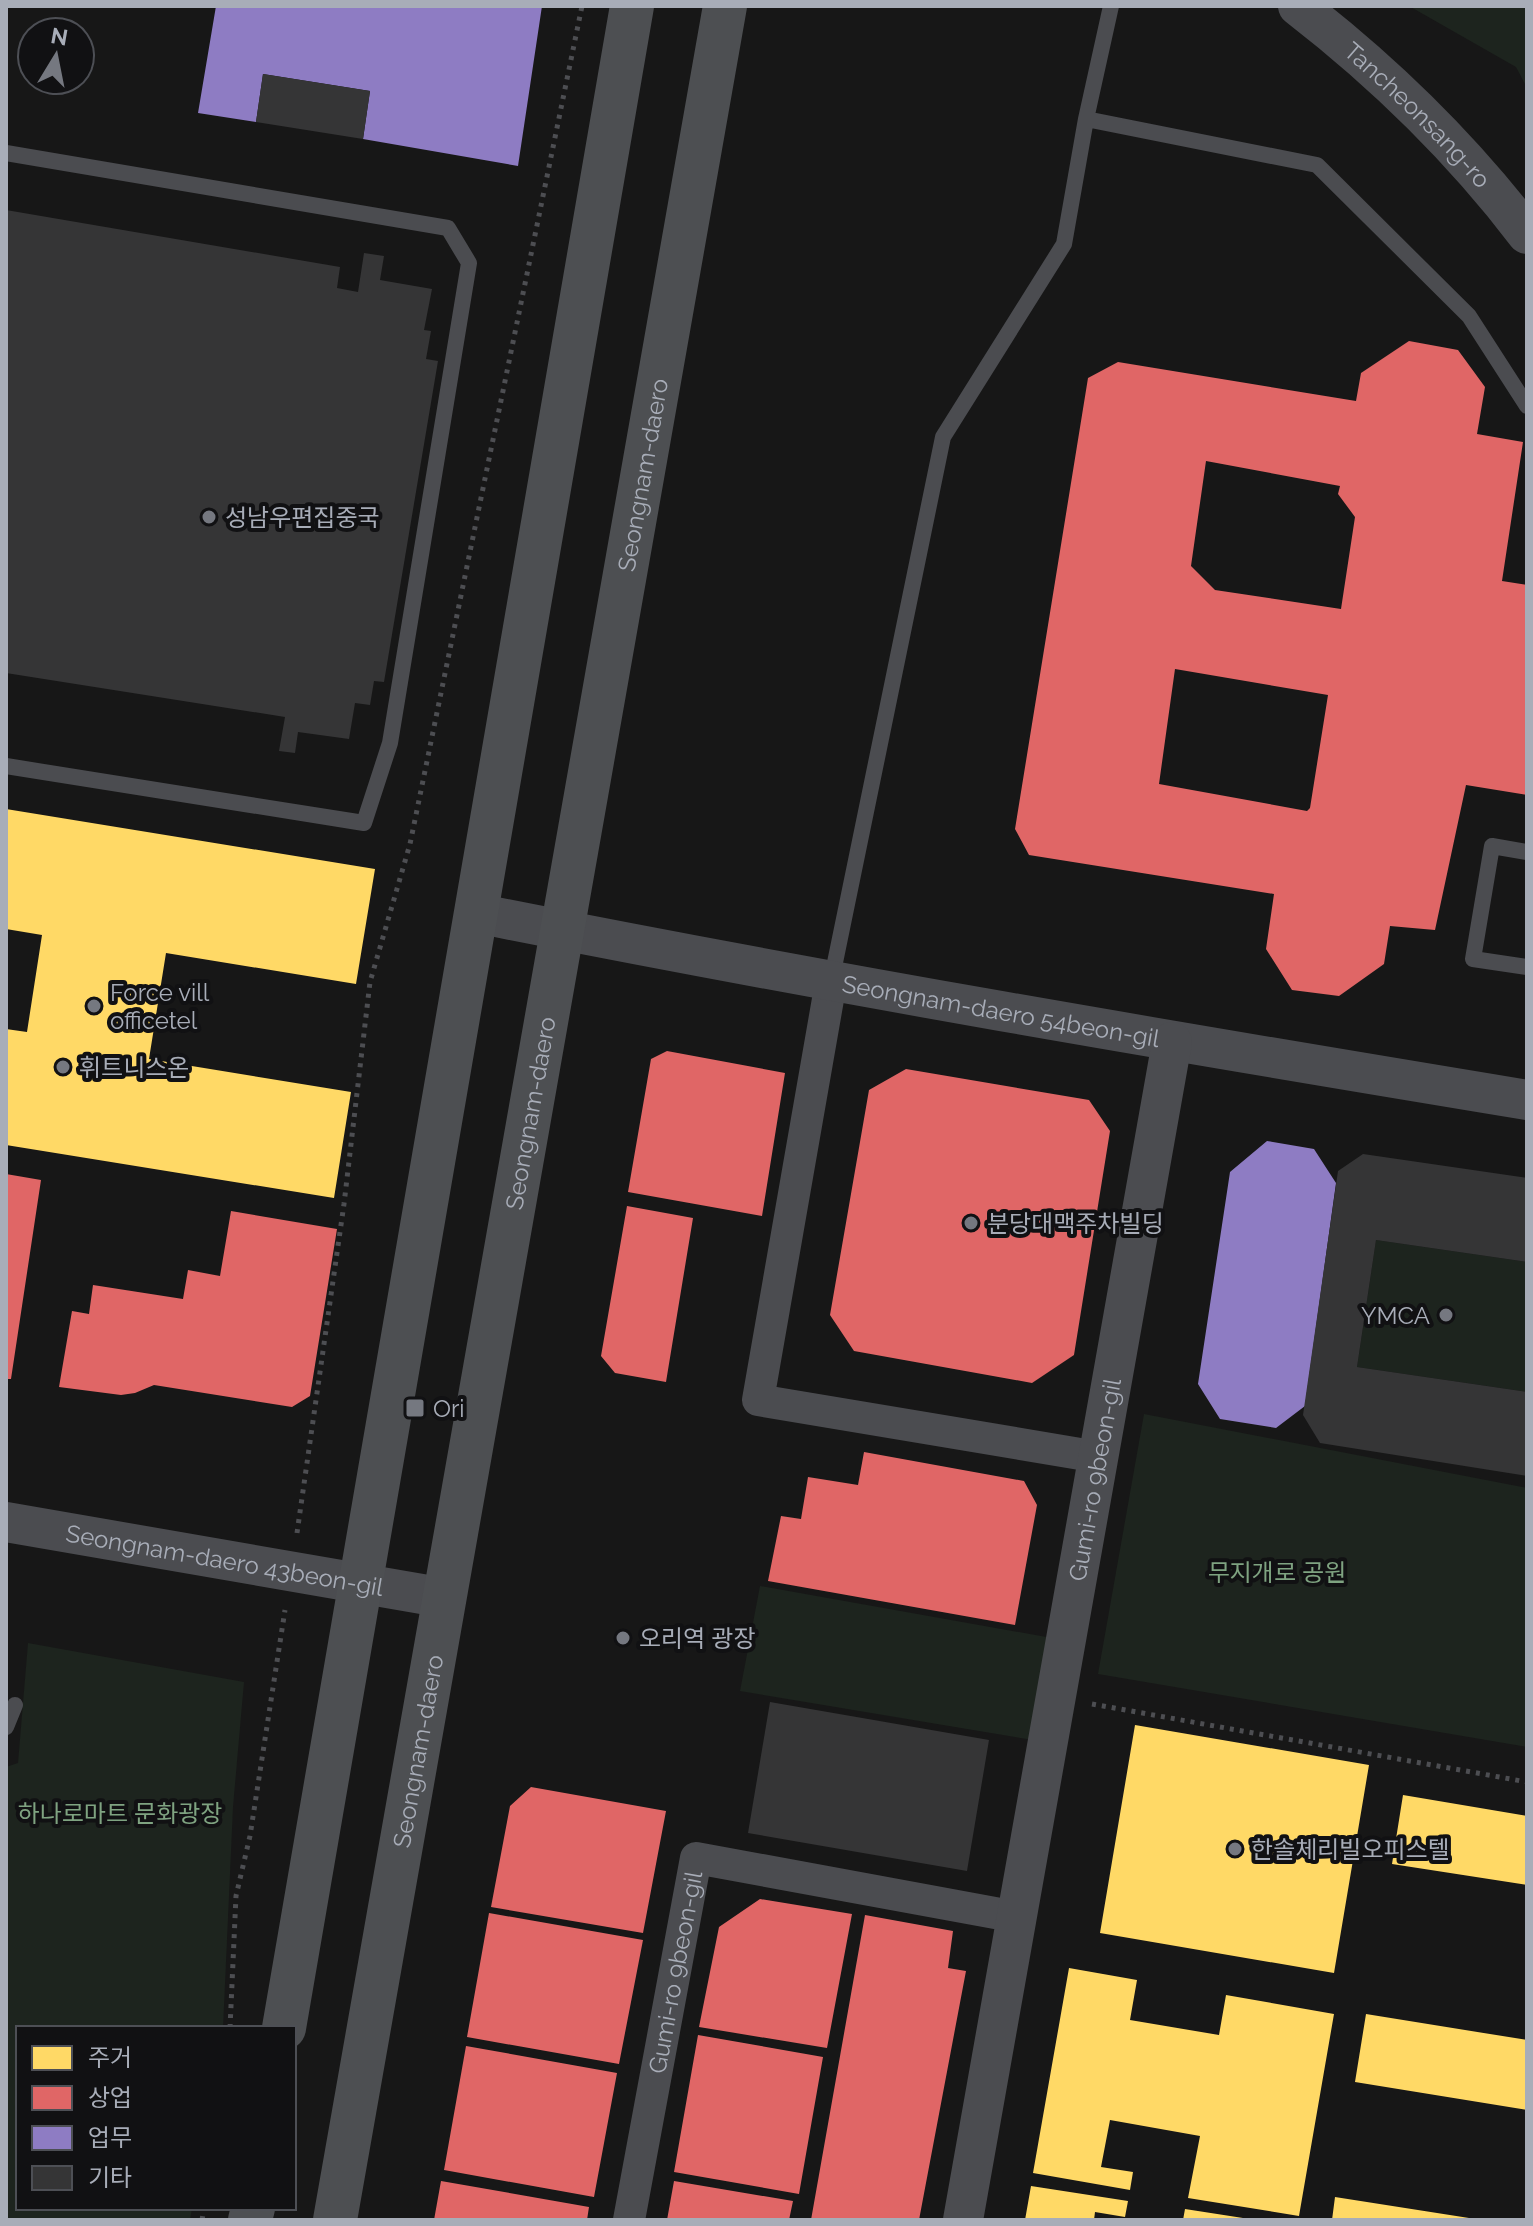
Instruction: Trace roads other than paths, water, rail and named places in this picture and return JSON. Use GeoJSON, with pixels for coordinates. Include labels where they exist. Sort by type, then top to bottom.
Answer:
{"type":"FeatureCollection","features":[{"type":"Feature","properties":{"kind":"main road"},"geometry":{"type":"LineString","coordinates":[[284,2026],[632,6]]}},
{"type":"Feature","properties":{"kind":"main road","name":"Seongnam-daero"},"geometry":{"type":"LineString","coordinates":[[335,2220],[725,6]]}},
{"type":"Feature","properties":{"kind":"street","name":"Tancheonsang-ro"},"geometry":{"type":"LineString","coordinates":[[1298,6],[1396,90],[1477,174],[1527,234]]}},
{"type":"Feature","properties":{"kind":"street","name":"Seongnam-daero 54beon-gil"},"geometry":{"type":"LineString","coordinates":[[476,913],[831,982],[1527,1100]]}},
{"type":"Feature","properties":{"kind":"street"},"geometry":{"type":"LineString","coordinates":[[831,982],[758,1400],[1098,1457]]}},
{"type":"Feature","properties":{"kind":"street","name":"Gumi-ro 9beon-gil"},"geometry":{"type":"LineString","coordinates":[[963,2220],[1172,1042]]}},
{"type":"Feature","properties":{"kind":"street","name":"Seongnam-daero 43beon-gil"},"geometry":{"type":"LineString","coordinates":[[6,1522],[445,1598]]}},
{"type":"Feature","properties":{"kind":"street","name":"Gumi-ro 9beon-gil"},"geometry":{"type":"LineString","coordinates":[[629,2220],[696,1858],[1017,1917]]}},
{"type":"Feature","properties":{"kind":"lane"},"geometry":{"type":"LineString","coordinates":[[831,982],[943,437],[1064,244],[1086,119],[1111,6]]}},
{"type":"Feature","properties":{"kind":"lane"},"geometry":{"type":"LineString","coordinates":[[1086,119],[1317,165],[1469,316],[1527,406]]}},
{"type":"Feature","properties":{"kind":"lane"},"geometry":{"type":"LineString","coordinates":[[6,153],[448,228],[469,263],[390,743],[364,823],[6,766]]}},
{"type":"Feature","properties":{"kind":"lane"},"geometry":{"type":"LineString","coordinates":[[1527,852],[1492,846],[1473,959],[1527,967]]}},
{"type":"Feature","properties":{"kind":"lane"},"geometry":{"type":"LineString","coordinates":[[6,1727],[15,1705]]}},
{"type":"Feature","properties":{"kind":"place","name":"성남우편집중국"},"geometry":{"type":"Point","coordinates":[209,517]}},
{"type":"Feature","properties":{"kind":"place","name":"Force vill officetel"},"geometry":{"type":"Point","coordinates":[94,1006]}},
{"type":"Feature","properties":{"kind":"place","name":"휘트니스온"},"geometry":{"type":"Point","coordinates":[63,1067]}},
{"type":"Feature","properties":{"kind":"place","name":"분당대맥주차빌딩"},"geometry":{"type":"Point","coordinates":[971,1223]}},
{"type":"Feature","properties":{"kind":"place","name":"YMCA"},"geometry":{"type":"Point","coordinates":[1446,1315]}},
{"type":"Feature","properties":{"kind":"place","name":"Ori"},"geometry":{"type":"Point","coordinates":[415,1408]}},
{"type":"Feature","properties":{"kind":"place","name":"오리역 광장"},"geometry":{"type":"Point","coordinates":[623,1638]}},
{"type":"Feature","properties":{"kind":"place","name":"한솔체리빌오피스텔"},"geometry":{"type":"Point","coordinates":[1235,1849]}},
{"type":"Feature","properties":{"kind":"park label","name":"무지개로 공원"},"geometry":{"type":"Point","coordinates":[1277,1572]}},
{"type":"Feature","properties":{"kind":"park label","name":"하나로마트 문화광장"},"geometry":{"type":"Point","coordinates":[120,1813]}}]}
